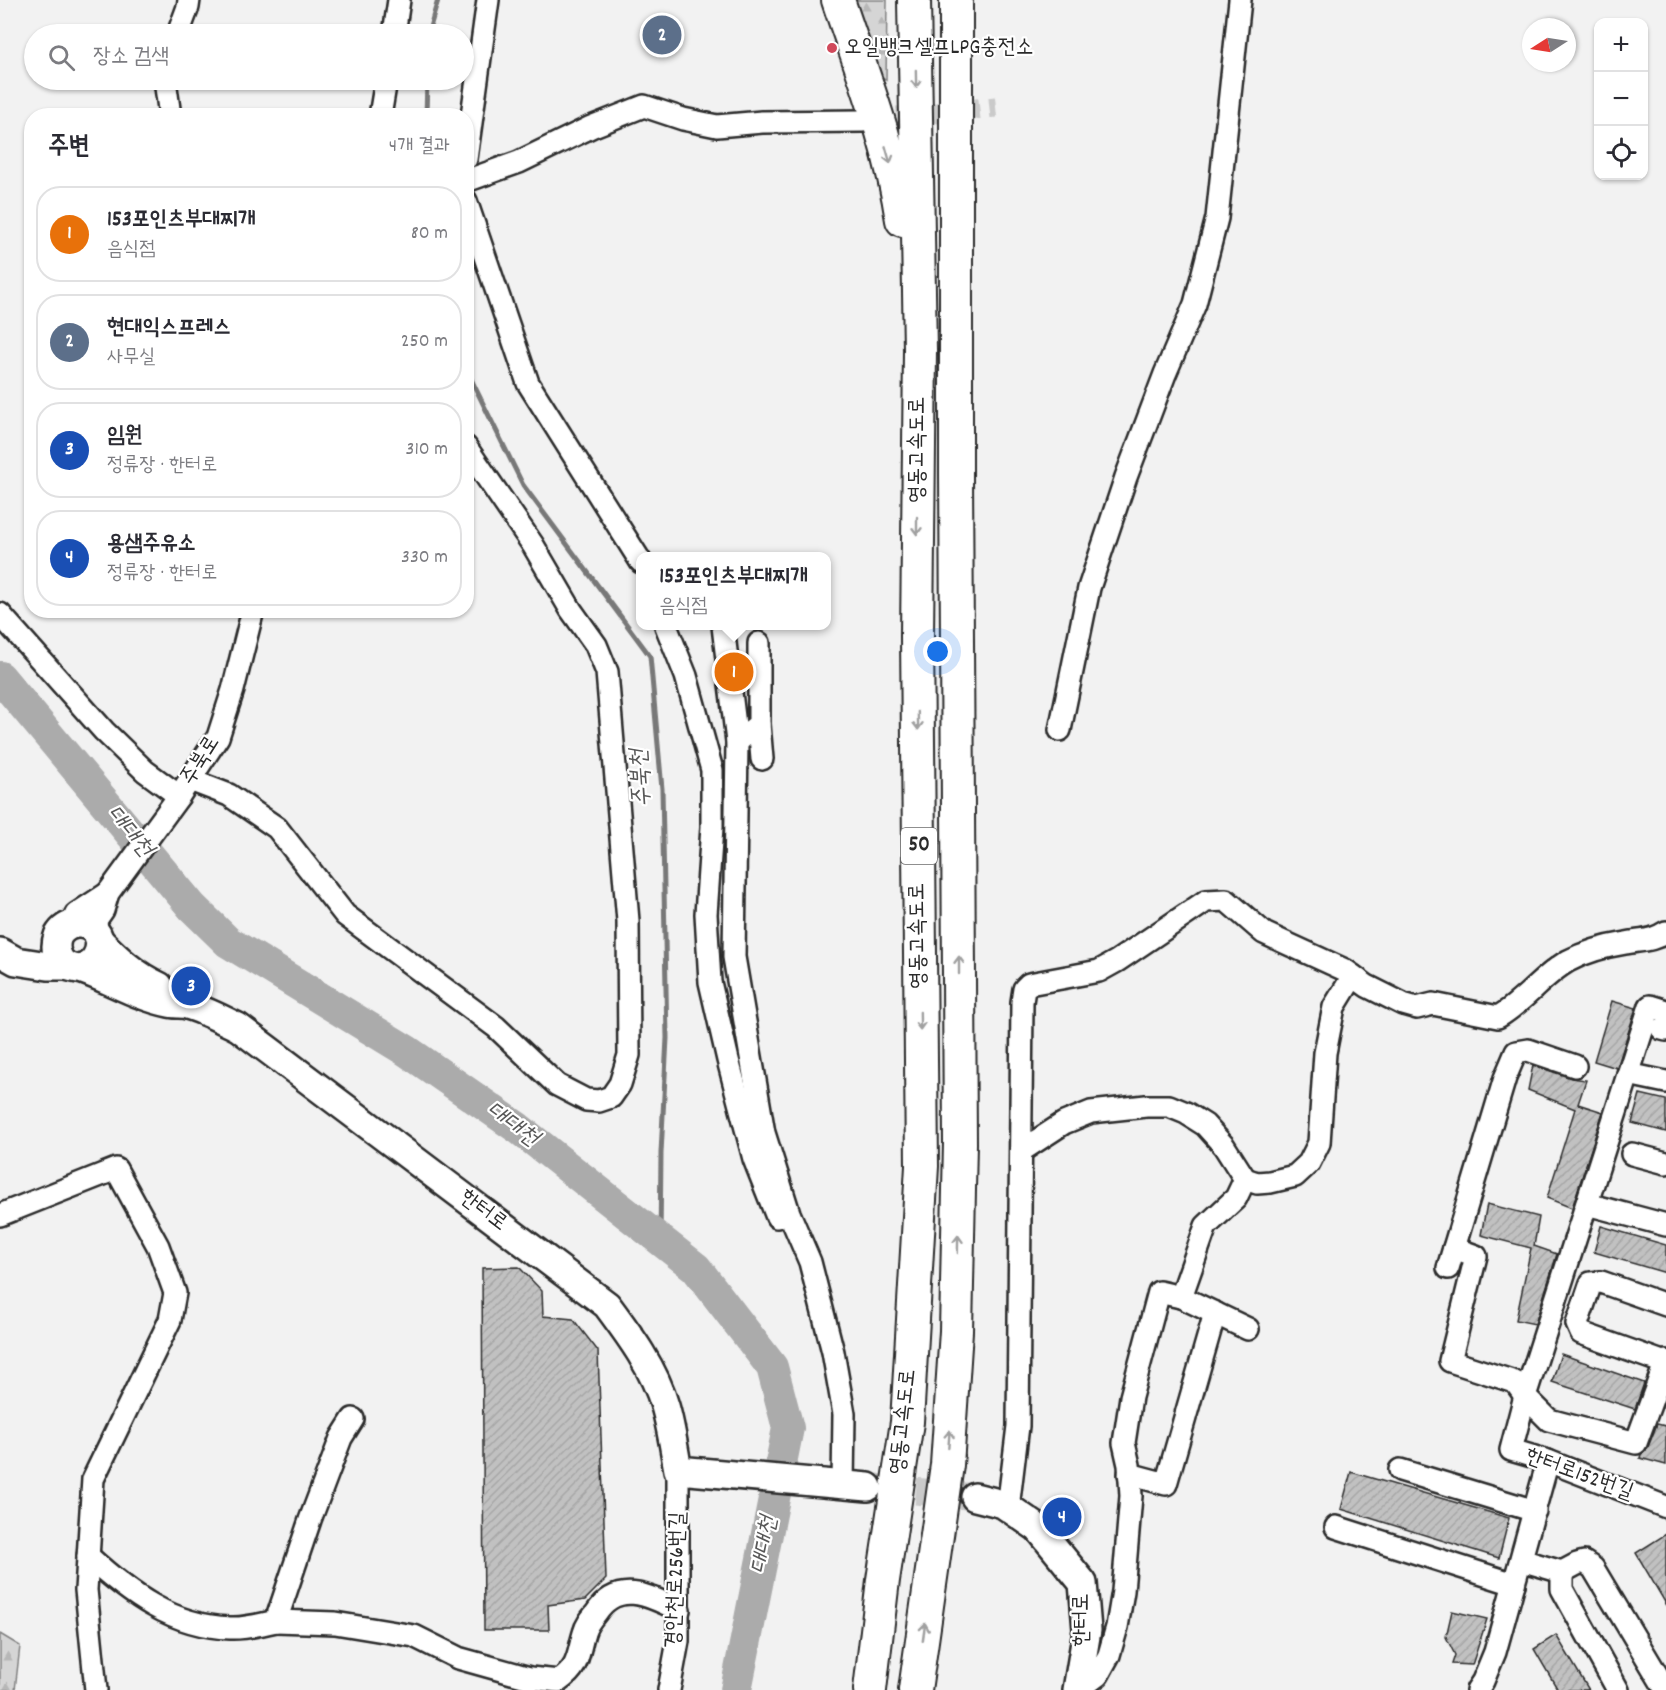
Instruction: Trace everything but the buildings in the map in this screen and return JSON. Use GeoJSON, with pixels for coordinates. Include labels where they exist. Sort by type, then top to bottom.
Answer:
{"type":"FeatureCollection","features":[{"type":"Feature","properties":{"kind":"highway"},"geometry":{"type":"LineString","coordinates":[[838,0],[897,184],[920,350]]}},
{"type":"Feature","properties":{"kind":"highway","name":"영동고속도로"},"geometry":{"type":"LineString","coordinates":[[870,1690],[883,1580],[907,1422],[921,1166],[917,636],[920,350],[914,0]]}},
{"type":"Feature","properties":{"kind":"highway","name":"영동고속도로"},"geometry":{"type":"LineString","coordinates":[[915,1690],[947,1465],[956,1319],[960,1143],[956,0]]}},
{"type":"Feature","properties":{"kind":"main road"},"geometry":{"type":"LineString","coordinates":[[85,925],[98,937],[101,948],[94,962],[74,967],[57,955],[56,948],[66,929],[85,925]]}},
{"type":"Feature","properties":{"kind":"main road","name":"한터로"},"geometry":{"type":"LineString","coordinates":[[2,952],[66,929]]}},
{"type":"Feature","properties":{"kind":"main road","name":"한터로"},"geometry":{"type":"LineString","coordinates":[[98,937],[126,967],[140,977],[176,994],[184,1004]]}},
{"type":"Feature","properties":{"kind":"main road","name":"한터로"},"geometry":{"type":"LineString","coordinates":[[2,952],[16,961],[74,967],[169,1004],[184,1004],[238,1027],[607,1305],[636,1344],[652,1375],[691,1471]]}},
{"type":"Feature","properties":{"kind":"main road"},"geometry":{"type":"LineString","coordinates":[[691,1471],[856,1486]]}},
{"type":"Feature","properties":{"kind":"main road","name":"한터로"},"geometry":{"type":"LineString","coordinates":[[975,1497],[1003,1504],[1038,1528],[1083,1583],[1087,1630],[1078,1690]]}},
{"type":"Feature","properties":{"kind":"street"},"geometry":{"type":"LineString","coordinates":[[395,24],[399,0]]}},
{"type":"Feature","properties":{"kind":"street"},"geometry":{"type":"LineString","coordinates":[[473,108],[488,0]]}},
{"type":"Feature","properties":{"kind":"street"},"geometry":{"type":"LineString","coordinates":[[1060,730],[1089,588],[1126,477],[1165,374],[1195,304],[1217,218],[1240,0]]}},
{"type":"Feature","properties":{"kind":"street"},"geometry":{"type":"LineString","coordinates":[[182,24],[191,2]]}},
{"type":"Feature","properties":{"kind":"street"},"geometry":{"type":"LineString","coordinates":[[166,90],[169,108]]}},
{"type":"Feature","properties":{"kind":"street"},"geometry":{"type":"LineString","coordinates":[[381,108],[384,90]]}},
{"type":"Feature","properties":{"kind":"street"},"geometry":{"type":"LineString","coordinates":[[474,178],[519,162],[591,127],[644,106],[684,119],[717,126],[762,122],[863,121]]}},
{"type":"Feature","properties":{"kind":"street"},"geometry":{"type":"LineString","coordinates":[[474,224],[528,383],[636,554]]}},
{"type":"Feature","properties":{"kind":"street"},"geometry":{"type":"LineString","coordinates":[[0,614],[104,731],[145,771],[180,794],[229,795],[278,828],[345,915],[496,1027],[557,1085],[586,1100],[599,1101],[611,1097],[620,1084],[629,1055],[628,921],[607,672],[596,645],[571,610],[533,545],[474,459]]}},
{"type":"Feature","properties":{"kind":"street","name":"주북로"},"geometry":{"type":"LineString","coordinates":[[98,937],[96,920],[103,910],[108,893],[218,737],[233,690],[251,618]]}},
{"type":"Feature","properties":{"kind":"street"},"geometry":{"type":"LineString","coordinates":[[668,630],[687,676],[712,770],[712,827],[706,914],[710,982],[754,1159],[792,1254],[807,1303],[816,1321],[828,1334]]}},
{"type":"Feature","properties":{"kind":"street"},"geometry":{"type":"LineString","coordinates":[[723,630],[737,742],[734,957],[764,1133],[789,1213],[810,1262],[828,1334],[856,1486]]}},
{"type":"Feature","properties":{"kind":"street"},"geometry":{"type":"LineString","coordinates":[[759,644],[759,724],[762,759]]}},
{"type":"Feature","properties":{"kind":"street"},"geometry":{"type":"LineString","coordinates":[[737,742],[759,724]]}},
{"type":"Feature","properties":{"kind":"street","name":"주북로"},"geometry":{"type":"LineString","coordinates":[[66,929],[76,914],[108,893]]}},
{"type":"Feature","properties":{"kind":"street"},"geometry":{"type":"LineString","coordinates":[[1008,1508],[1018,1426],[1022,1002],[1024,989],[1029,984],[1099,971],[1206,901],[1226,900],[1264,933],[1345,970],[1367,987],[1403,1004],[1417,1008],[1433,1004],[1498,1017],[1513,1009],[1567,962],[1598,949],[1656,939],[1666,932]]}},
{"type":"Feature","properties":{"kind":"street"},"geometry":{"type":"LineString","coordinates":[[1021,1151],[1064,1123],[1091,1112],[1169,1106],[1205,1125],[1224,1146],[1245,1179],[1257,1183],[1295,1176],[1308,1163],[1319,1143],[1325,1053],[1334,1007],[1353,976]]}},
{"type":"Feature","properties":{"kind":"street"},"geometry":{"type":"LineString","coordinates":[[1525,1396],[1650,1006],[1665,1023]]}},
{"type":"Feature","properties":{"kind":"street"},"geometry":{"type":"LineString","coordinates":[[1575,1066],[1528,1050],[1516,1052],[1505,1078],[1451,1258],[1476,1256],[1450,1361],[1515,1382],[1525,1396],[1549,1420],[1636,1443],[1666,1362],[1581,1333],[1577,1324],[1591,1283],[1601,1282],[1666,1305]]}},
{"type":"Feature","properties":{"kind":"street"},"geometry":{"type":"LineString","coordinates":[[1628,1074],[1666,1082]]}},
{"type":"Feature","properties":{"kind":"street"},"geometry":{"type":"LineString","coordinates":[[1632,1154],[1666,1163]]}},
{"type":"Feature","properties":{"kind":"street"},"geometry":{"type":"LineString","coordinates":[[0,1215],[116,1169],[158,1246],[175,1293],[170,1320],[93,1479],[86,1590],[96,1690]]}},
{"type":"Feature","properties":{"kind":"street"},"geometry":{"type":"LineString","coordinates":[[1181,1298],[1206,1226],[1236,1198],[1245,1179]]}},
{"type":"Feature","properties":{"kind":"street"},"geometry":{"type":"LineString","coordinates":[[1587,1204],[1666,1225]]}},
{"type":"Feature","properties":{"kind":"street"},"geometry":{"type":"LineString","coordinates":[[1078,1690],[1098,1675],[1109,1655],[1117,1627],[1123,1591],[1131,1496],[1130,1474],[1124,1443],[1131,1397],[1159,1292],[1181,1298],[1248,1329]]}},
{"type":"Feature","properties":{"kind":"street"},"geometry":{"type":"LineString","coordinates":[[1130,1474],[1166,1484],[1215,1313]]}},
{"type":"Feature","properties":{"kind":"street","name":"한터로152번길"},"geometry":{"type":"LineString","coordinates":[[1525,1396],[1511,1450],[1548,1461],[1666,1507]]}},
{"type":"Feature","properties":{"kind":"street"},"geometry":{"type":"LineString","coordinates":[[276,1621],[341,1438],[353,1419]]}},
{"type":"Feature","properties":{"kind":"street"},"geometry":{"type":"LineString","coordinates":[[1483,1687],[1495,1652],[1548,1461]]}},
{"type":"Feature","properties":{"kind":"street"},"geometry":{"type":"LineString","coordinates":[[1400,1470],[1535,1511]]}},
{"type":"Feature","properties":{"kind":"street","name":"경안천로256번길"},"geometry":{"type":"LineString","coordinates":[[669,1690],[678,1641],[691,1471]]}},
{"type":"Feature","properties":{"kind":"street"},"geometry":{"type":"LineString","coordinates":[[1336,1527],[1514,1584]]}},
{"type":"Feature","properties":{"kind":"street"},"geometry":{"type":"LineString","coordinates":[[88,1556],[117,1583],[156,1609],[192,1622],[232,1629],[276,1621],[335,1623],[414,1636],[458,1658],[530,1678],[559,1681],[573,1671],[585,1629],[603,1601],[624,1592],[652,1598],[679,1610]]}},
{"type":"Feature","properties":{"kind":"street"},"geometry":{"type":"LineString","coordinates":[[1521,1560],[1562,1572],[1577,1563],[1584,1562],[1593,1568],[1666,1690]]}},
{"type":"Feature","properties":{"kind":"street"},"geometry":{"type":"LineString","coordinates":[[1562,1572],[1562,1588],[1618,1690]]}},
{"type":"Feature","properties":{"kind":"green space"},"geometry":{"type":"Polygon","coordinates":[[[850,0],[887,0],[886,80],[876,71],[850,0]]]}},
{"type":"Feature","properties":{"kind":"green space"},"geometry":{"type":"Polygon","coordinates":[[[0,1634],[20,1646],[15,1690],[0,1690],[0,1634]]]}},
{"type":"Feature","properties":{"kind":"waterway","name":"주북천"},"geometry":{"type":"LineString","coordinates":[[431,24],[438,0]]}},
{"type":"Feature","properties":{"kind":"waterway","name":"주북천"},"geometry":{"type":"LineString","coordinates":[[426,108],[427,90]]}},
{"type":"Feature","properties":{"kind":"waterway","name":"주북천"},"geometry":{"type":"LineString","coordinates":[[474,385],[523,485],[650,656],[662,789],[667,1038],[661,1153],[660,1241]]}},
{"type":"Feature","properties":{"kind":"waterway","name":"대대천"},"geometry":{"type":"LineString","coordinates":[[0,677],[192,907],[228,942],[407,1051],[518,1128],[696,1268],[772,1367],[788,1428],[736,1690]]}},
{"type":"Feature","properties":{"kind":"tunnel"},"geometry":{"type":"LineString","coordinates":[[866,120],[996,107]]}},
{"type":"Feature","properties":{"kind":"tunnel"},"geometry":{"type":"LineString","coordinates":[[875,1487],[975,1497]]}},
{"type":"Feature","properties":{"kind":"place","name":"현대익스프레스"},"geometry":{"type":"Point","coordinates":[662,35]}},
{"type":"Feature","properties":{"kind":"place","name":"오일뱅크셀프LPG충전소"},"geometry":{"type":"Point","coordinates":[832,48]}},
{"type":"Feature","properties":{"kind":"place","name":"153포인츠부대찌개"},"geometry":{"type":"Point","coordinates":[734,672]}},
{"type":"Feature","properties":{"kind":"place","name":"임원"},"geometry":{"type":"Point","coordinates":[191,986]}},
{"type":"Feature","properties":{"kind":"place","name":"용샘주유소"},"geometry":{"type":"Point","coordinates":[1062,1517]}}]}
